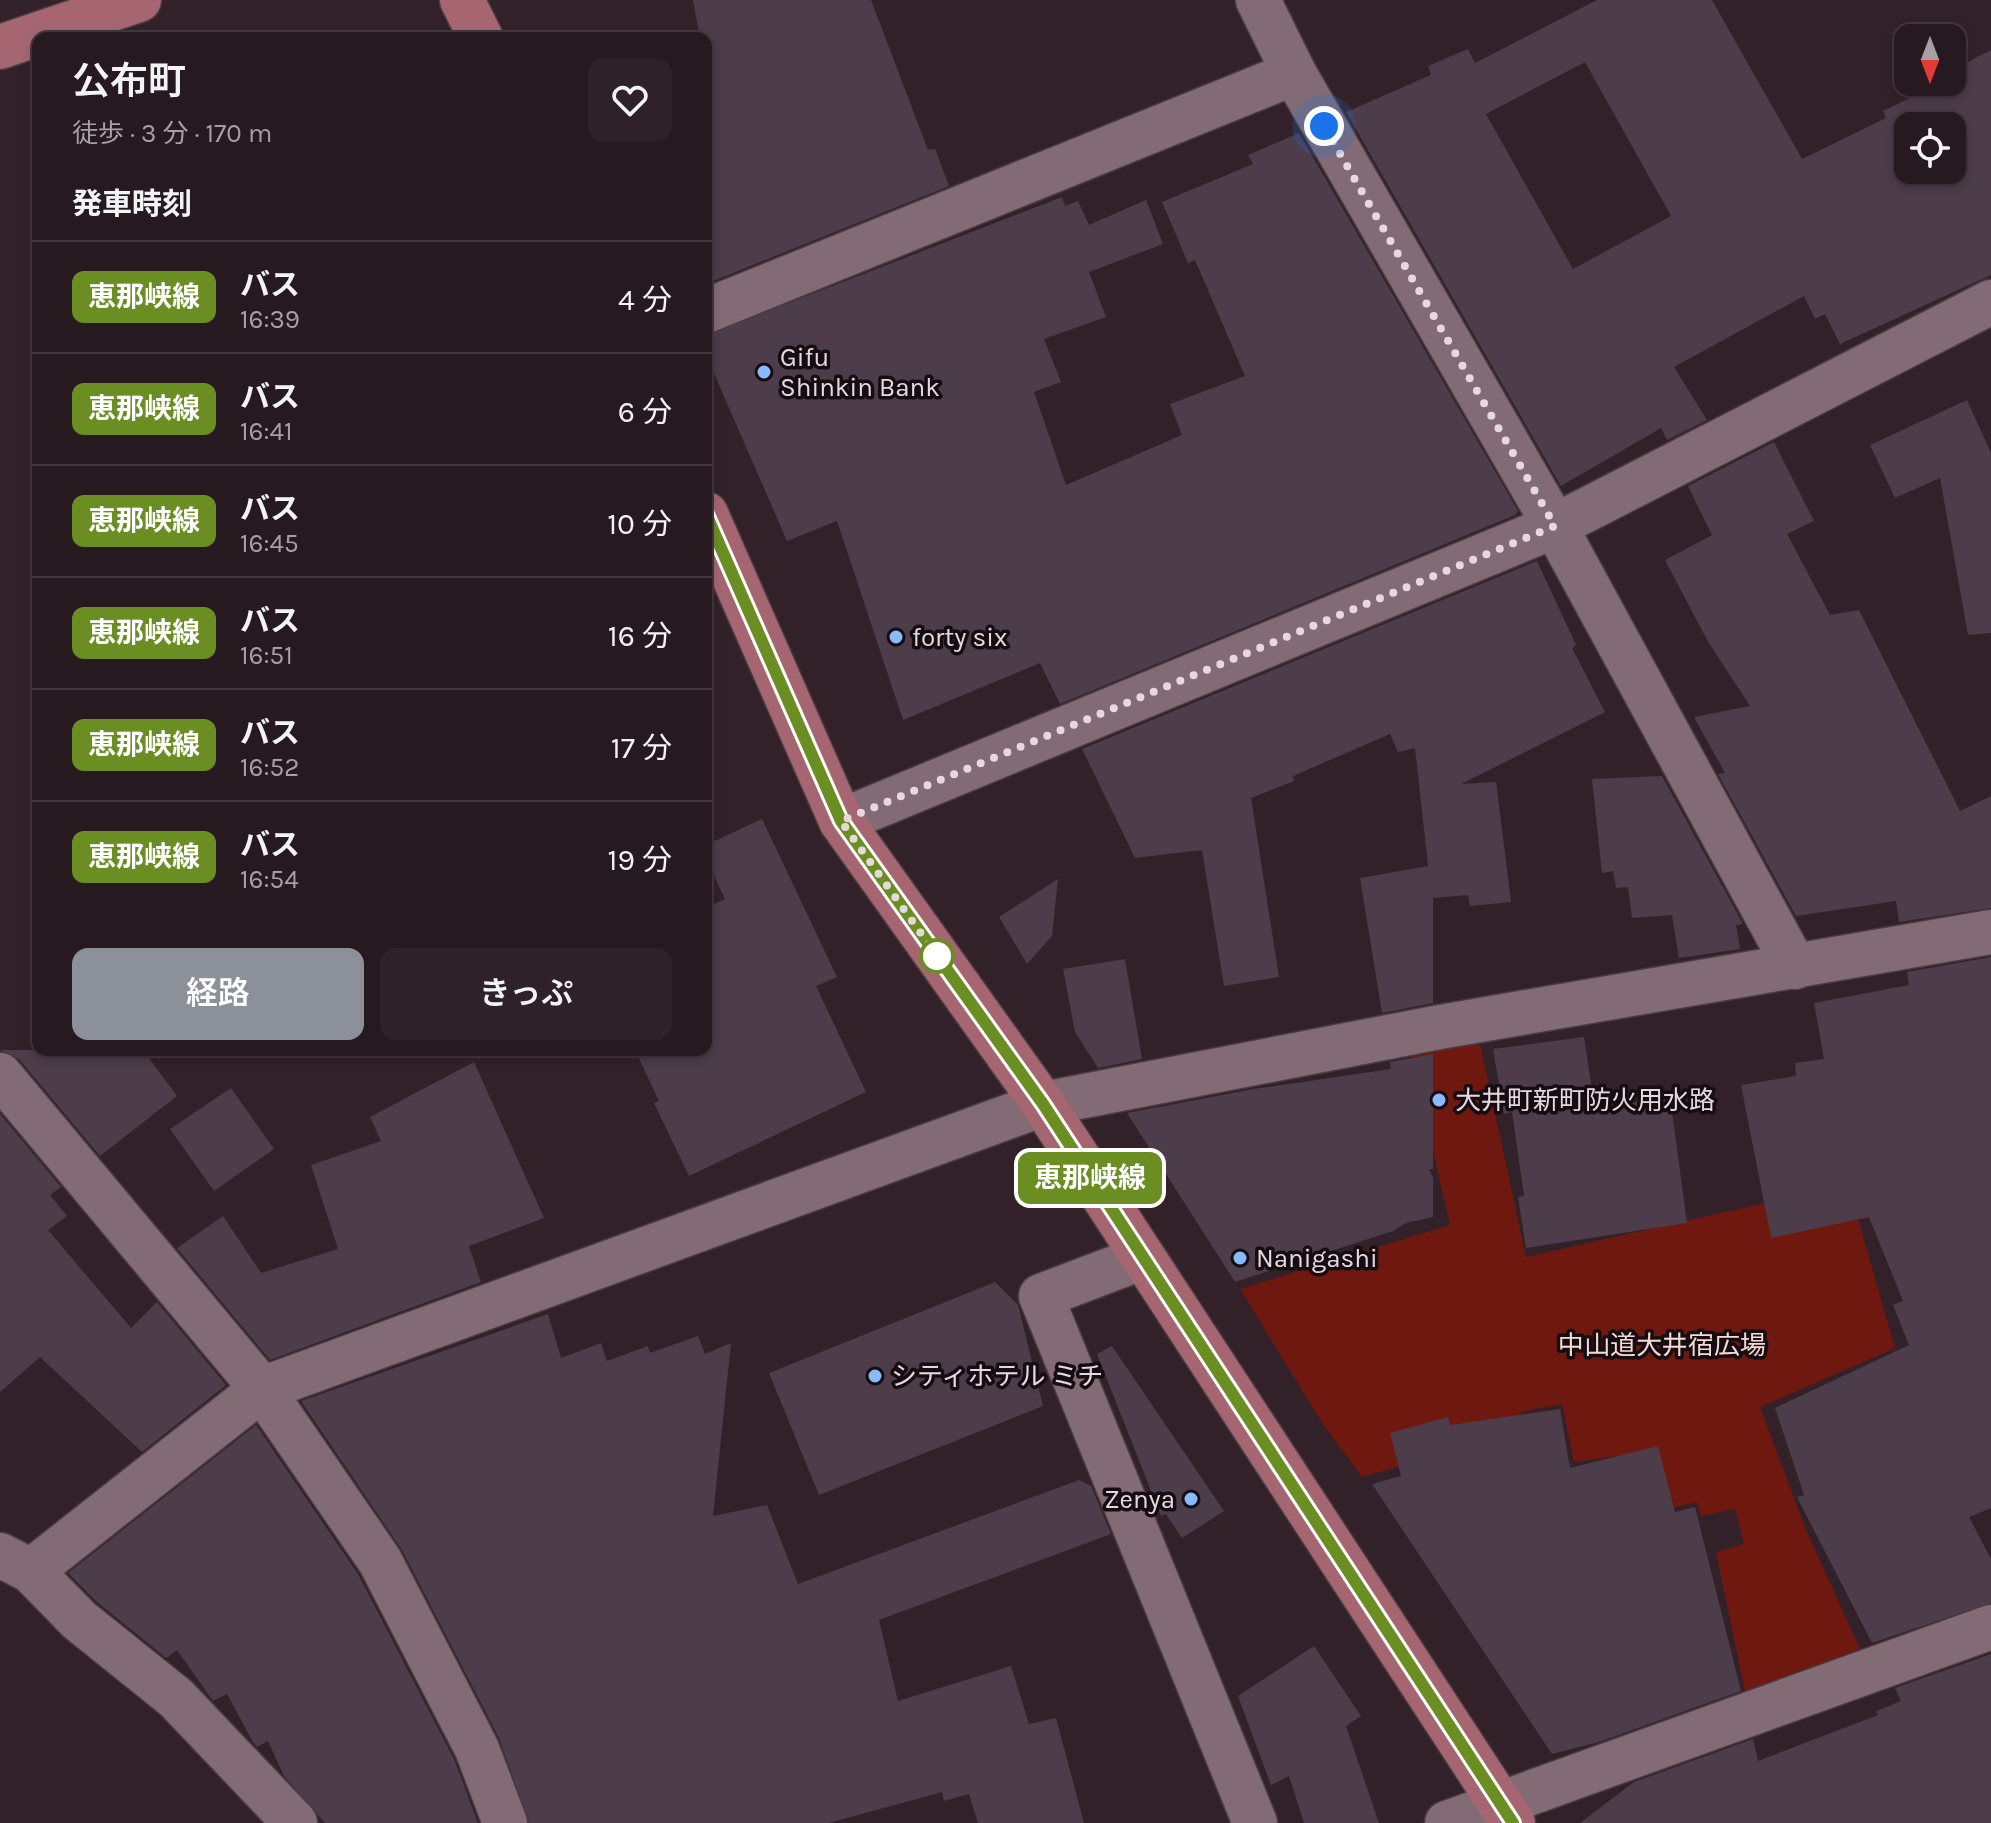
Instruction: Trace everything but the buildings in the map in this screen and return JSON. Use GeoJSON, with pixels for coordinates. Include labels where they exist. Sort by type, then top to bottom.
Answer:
{"type":"FeatureCollection","features":[{"type":"Feature","properties":{"kind":"main road"},"geometry":{"type":"LineString","coordinates":[[44,32],[139,0]]}},
{"type":"Feature","properties":{"kind":"main road"},"geometry":{"type":"LineString","coordinates":[[462,0],[478,32]]}},
{"type":"Feature","properties":{"kind":"main road"},"geometry":{"type":"LineString","coordinates":[[0,47],[32,36]]}},
{"type":"Feature","properties":{"kind":"main road"},"geometry":{"type":"LineString","coordinates":[[712,528],[841,821],[1043,1104],[1507,1813]]}},
{"type":"Feature","properties":{"kind":"street"},"geometry":{"type":"LineString","coordinates":[[1258,0],[1294,73],[1555,526],[1795,967]]}},
{"type":"Feature","properties":{"kind":"street"},"geometry":{"type":"LineString","coordinates":[[712,309],[1294,73]]}},
{"type":"Feature","properties":{"kind":"street"},"geometry":{"type":"LineString","coordinates":[[841,821],[1555,526],[1991,302]]}},
{"type":"Feature","properties":{"kind":"street"},"geometry":{"type":"LineString","coordinates":[[295,1823],[176,1698],[79,1620],[15,1563],[262,1389],[1043,1104],[1440,1027],[1991,932]]}},
{"type":"Feature","properties":{"kind":"street"},"geometry":{"type":"LineString","coordinates":[[0,1075],[262,1389],[380,1561],[477,1749],[505,1823]]}},
{"type":"Feature","properties":{"kind":"street"},"geometry":{"type":"LineString","coordinates":[[1141,1258],[1041,1296],[1255,1823]]}},
{"type":"Feature","properties":{"kind":"street"},"geometry":{"type":"LineString","coordinates":[[1447,1823],[1507,1813],[1991,1627]]}},
{"type":"Feature","properties":{"kind":"green space","name":"中山道大井宿広場"},"geometry":{"type":"Polygon","coordinates":[[[1480,1044],[1526,1257],[1848,1184],[1895,1348],[1760,1407],[1806,1530],[1860,1649],[1745,1692],[1716,1552],[1744,1544],[1735,1509],[1701,1516],[1697,1502],[1634,1517],[1616,1456],[1574,1462],[1562,1404],[1520,1412],[1523,1431],[1362,1477],[1324,1426],[1240,1289],[1450,1225],[1411,1055],[1480,1044]]]}},
{"type":"Feature","properties":{"kind":"bus line","name":"恵那峡線"},"geometry":{"type":"LineString","coordinates":[[712,528],[841,821],[1043,1104],[1513,1823]]}},
{"type":"Feature","properties":{"kind":"place","name":"Gifu Shinkin Bank"},"geometry":{"type":"Point","coordinates":[764,372]}},
{"type":"Feature","properties":{"kind":"place","name":"forty six"},"geometry":{"type":"Point","coordinates":[896,637]}},
{"type":"Feature","properties":{"kind":"place","name":"大井町新町防火用水路"},"geometry":{"type":"Point","coordinates":[1439,1100]}},
{"type":"Feature","properties":{"kind":"place","name":"Nanigashi"},"geometry":{"type":"Point","coordinates":[1240,1258]}},
{"type":"Feature","properties":{"kind":"place","name":"シティホテル ミチ"},"geometry":{"type":"Point","coordinates":[875,1376]}},
{"type":"Feature","properties":{"kind":"place","name":"Zenya"},"geometry":{"type":"Point","coordinates":[1191,1499]}},
{"type":"Feature","properties":{"kind":"route"},"geometry":{"type":"LineString","coordinates":[[937,956],[841,821],[1555,526],[1324,126]]}}]}
